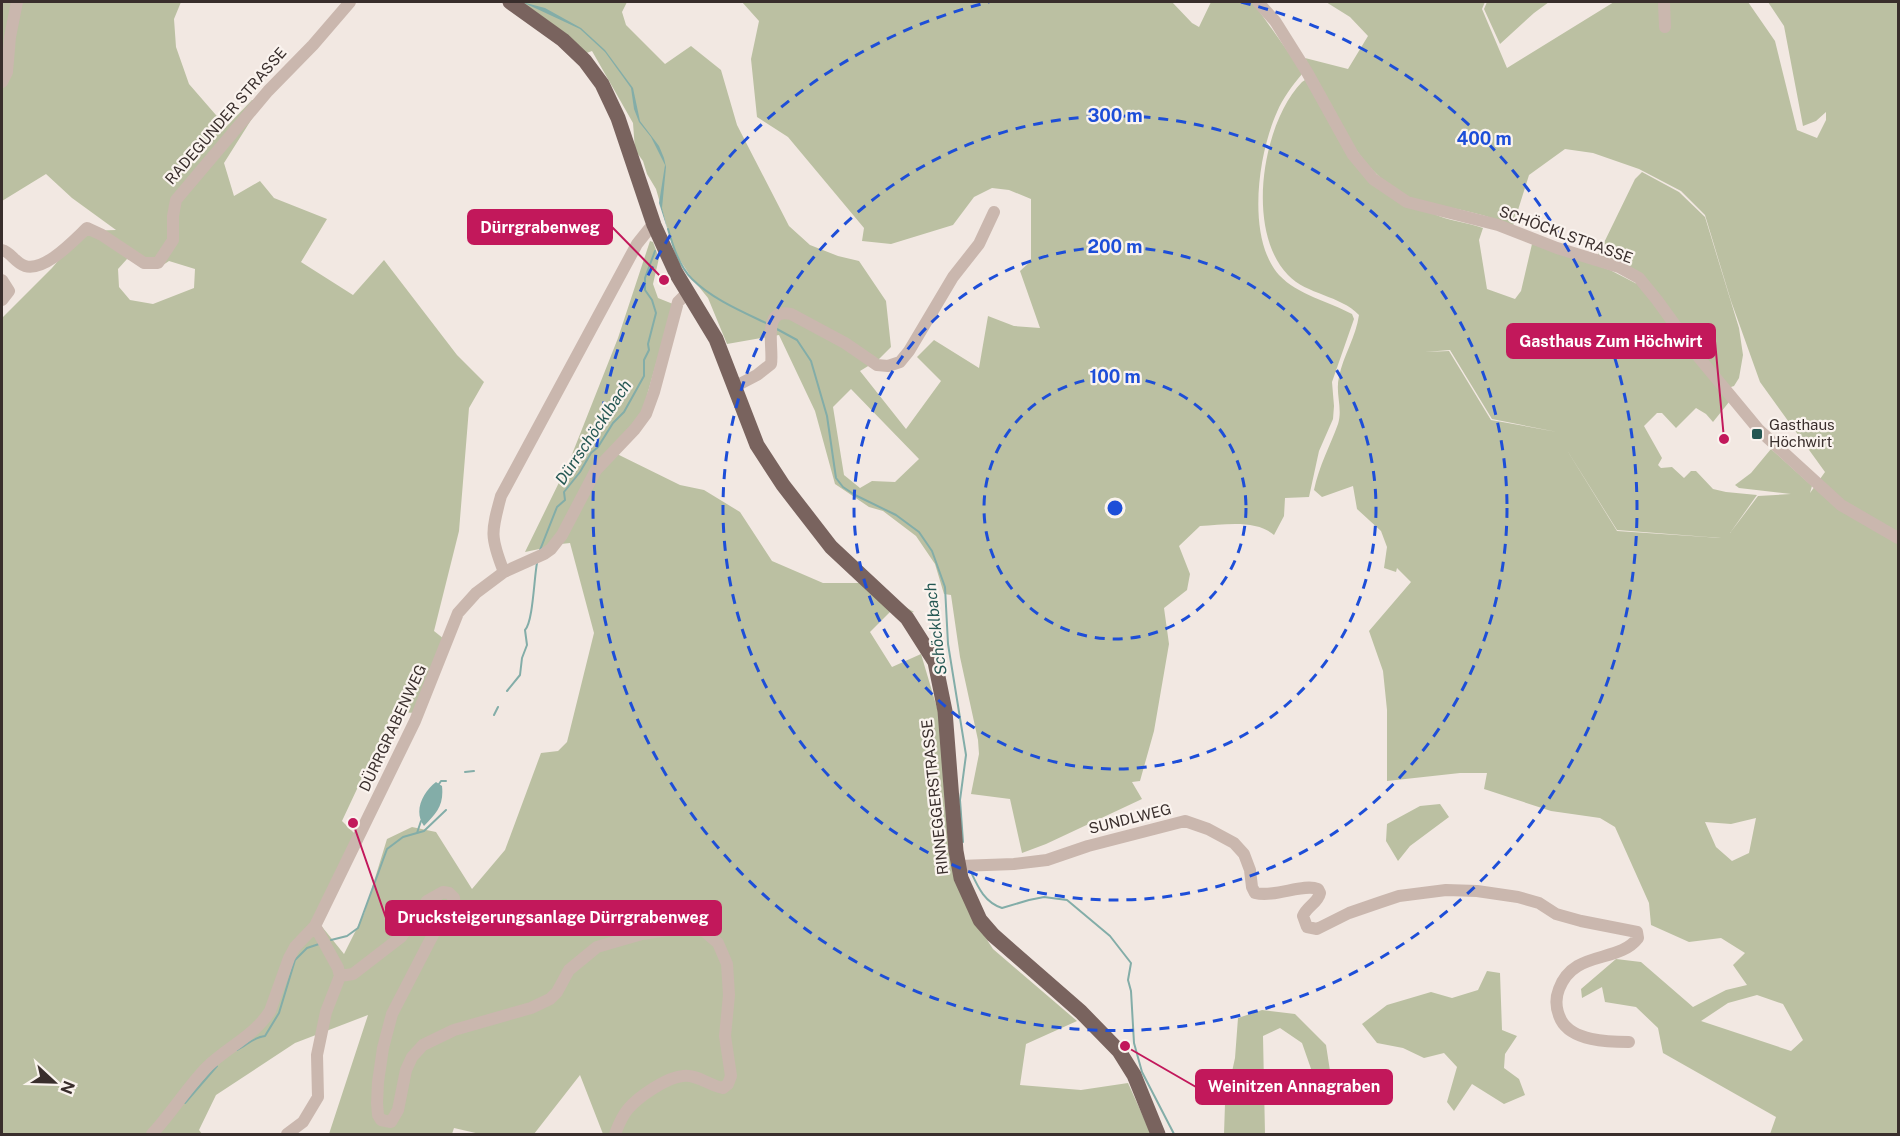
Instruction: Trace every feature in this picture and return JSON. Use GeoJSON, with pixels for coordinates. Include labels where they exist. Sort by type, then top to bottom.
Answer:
{"type":"FeatureCollection","features":[{"type":"Feature","properties":{"kind":"main road"},"geometry":{"type":"LineString","coordinates":[[510,2],[563,40],[585,61],[602,84],[618,118],[654,225],[668,257],[716,339],[734,387]]}},
{"type":"Feature","properties":{"kind":"main road","name":"RINNEGGERSTRASSE"},"geometry":{"type":"LineString","coordinates":[[734,387],[757,445],[783,484],[831,547],[907,618],[934,662],[945,711],[959,866],[961,878],[972,906],[993,935],[1081,1012],[1119,1051],[1134,1075],[1158,1134]]}},
{"type":"Feature","properties":{"kind":"street"},"geometry":{"type":"LineString","coordinates":[[2,81],[7,72],[10,37],[17,2]]}},
{"type":"Feature","properties":{"kind":"street","name":"RADEGUNDER STRASSE"},"geometry":{"type":"LineString","coordinates":[[2,250],[25,266],[34,266],[66,248],[87,228],[102,235],[144,263],[158,263],[173,240],[176,200],[268,91],[351,2]]}},
{"type":"Feature","properties":{"kind":"street","name":"SCHÖCKLSTRASSE"},"geometry":{"type":"LineString","coordinates":[[1258,2],[1275,21],[1307,72],[1353,155],[1364,170],[1388,190],[1407,202],[1497,225],[1557,249],[1619,267],[1639,278],[1696,354],[1759,430],[1841,505],[1899,536]]}},
{"type":"Feature","properties":{"kind":"street"},"geometry":{"type":"LineString","coordinates":[[1664,2],[1665,27]]}},
{"type":"Feature","properties":{"kind":"street"},"geometry":{"type":"LineString","coordinates":[[734,387],[757,375],[771,364],[771,327],[777,315],[783,313],[791,314],[845,343],[877,365],[888,366],[900,362],[909,351],[953,277],[979,244],[994,212]]}},
{"type":"Feature","properties":{"kind":"street"},"geometry":{"type":"LineString","coordinates":[[504,572],[495,548],[492,528],[501,496],[637,244],[654,225]]}},
{"type":"Feature","properties":{"kind":"street"},"geometry":{"type":"LineString","coordinates":[[2,280],[9,291],[2,300]]}},
{"type":"Feature","properties":{"kind":"street","name":"DÜRRGRABENWEG"},"geometry":{"type":"LineString","coordinates":[[152,1134],[208,1066],[259,1027],[265,1019],[289,958],[295,947],[315,926],[415,721],[453,622],[470,600],[504,572],[544,554],[562,535],[596,470],[646,414],[678,302],[688,292]]}},
{"type":"Feature","properties":{"kind":"street","name":"SUNDLWEG"},"geometry":{"type":"LineString","coordinates":[[959,866],[1047,860],[1088,846],[1185,821],[1208,829],[1234,843],[1244,854],[1255,893],[1262,895],[1308,887],[1318,889],[1319,898],[1305,910],[1303,916],[1307,927],[1312,929],[1317,929],[1349,913],[1381,902],[1423,892],[1477,891],[1518,897],[1539,903],[1556,914],[1636,932],[1638,938],[1624,949],[1588,960],[1572,970],[1562,981],[1558,992],[1557,1008],[1562,1022],[1576,1033],[1607,1042],[1629,1042]]}},
{"type":"Feature","properties":{"kind":"street"},"geometry":{"type":"LineString","coordinates":[[340,976],[353,974],[401,937],[427,901],[443,892],[449,893],[454,898],[455,905],[438,925],[392,1014],[383,1048],[377,1103],[381,1120],[391,1122],[398,1110],[406,1070],[412,1057],[423,1045],[454,1030],[531,1008],[550,999],[557,992],[569,970],[597,946],[642,934],[688,927],[704,931],[718,943],[728,964],[729,995],[725,1036],[731,1076],[728,1084],[723,1088],[684,1075],[668,1081],[640,1097],[627,1110],[615,1134]]}},
{"type":"Feature","properties":{"kind":"street"},"geometry":{"type":"LineString","coordinates":[[287,1134],[303,1122],[318,1097],[317,1055],[326,1012],[340,976],[315,926]]}},
{"type":"Feature","properties":{"kind":"green space"},"geometry":{"type":"Polygon","coordinates":[[[2,2],[181,2],[174,19],[176,47],[189,84],[225,128],[252,100],[263,101],[224,163],[234,196],[260,181],[274,198],[327,219],[301,262],[353,295],[384,260],[457,355],[484,382],[469,408],[459,531],[434,631],[444,639],[418,713],[393,712],[342,821],[359,838],[319,923],[344,954],[364,914],[387,839],[412,827],[436,832],[472,889],[505,850],[541,753],[558,751],[567,742],[594,633],[570,543],[561,544],[586,493],[615,453],[680,485],[704,490],[740,512],[772,561],[823,583],[863,583],[914,612],[900,615],[890,612],[870,632],[892,667],[921,654],[940,718],[968,911],[993,949],[1077,1021],[1026,1044],[1020,1085],[1081,1090],[1128,1083],[1151,1134],[603,1134],[580,1075],[534,1134],[480,1134],[454,1128],[452,1134],[329,1134],[368,1015],[295,1043],[216,1095],[199,1130],[202,1134],[2,1134],[2,318],[52,268],[83,231],[116,230],[72,198],[46,174],[2,201],[2,2]],[[127,259],[118,269],[119,287],[130,300],[153,304],[194,288],[195,269],[169,261],[160,267],[127,259]]]}},
{"type":"Feature","properties":{"kind":"green space"},"geometry":{"type":"Polygon","coordinates":[[[514,2],[627,2],[622,12],[626,25],[665,64],[691,46],[721,70],[737,125],[789,226],[810,245],[859,261],[886,301],[891,347],[878,360],[860,371],[906,429],[941,381],[917,357],[934,340],[979,368],[988,316],[1014,326],[1040,328],[1020,271],[1031,261],[1031,199],[1009,190],[992,188],[974,197],[953,225],[891,244],[862,241],[864,228],[788,137],[757,117],[751,59],[759,21],[742,2],[1172,2],[1192,23],[1199,27],[1211,2],[1267,2],[1257,8],[1302,74],[1279,107],[1265,150],[1259,195],[1262,240],[1269,259],[1279,275],[1287,282],[1304,293],[1352,314],[1354,319],[1332,382],[1333,419],[1319,451],[1309,497],[1285,498],[1284,516],[1274,535],[1249,525],[1200,526],[1179,546],[1190,574],[1187,590],[1164,608],[1169,644],[1154,731],[1140,781],[1132,782],[1142,799],[1022,853],[1010,799],[971,794],[979,754],[978,740],[960,657],[951,595],[944,594],[935,564],[916,536],[883,511],[869,507],[835,484],[815,411],[779,335],[727,344],[708,298],[674,251],[656,189],[647,174],[643,161],[635,150],[633,123],[592,51],[584,54],[514,2]],[[851,389],[833,407],[844,475],[860,488],[872,481],[895,482],[919,459],[851,389]]]}},
{"type":"Feature","properties":{"kind":"green space"},"geometry":{"type":"Polygon","coordinates":[[[1326,2],[1485,2],[1482,9],[1507,68],[1614,2],[1748,2],[1775,41],[1797,130],[1817,138],[1826,120],[1826,112],[1816,121],[1803,126],[1784,26],[1768,2],[1898,2],[1898,1134],[1770,1134],[1776,1117],[1663,1053],[1658,1028],[1636,1007],[1605,1002],[1602,987],[1582,998],[1581,989],[1616,959],[1641,962],[1693,1007],[1726,990],[1747,985],[1733,965],[1745,953],[1721,938],[1689,942],[1651,925],[1649,903],[1615,827],[1600,818],[1551,811],[1484,789],[1487,773],[1460,773],[1387,781],[1387,710],[1383,671],[1369,631],[1411,582],[1397,568],[1396,572],[1384,568],[1387,547],[1381,531],[1357,509],[1353,486],[1322,497],[1314,490],[1338,424],[1339,377],[1359,315],[1343,303],[1304,287],[1288,275],[1275,256],[1266,232],[1263,205],[1264,177],[1269,149],[1277,123],[1288,100],[1302,82],[1305,80],[1357,166],[1432,213],[1483,228],[1479,240],[1487,289],[1515,299],[1521,291],[1532,244],[1610,270],[1639,285],[1729,402],[1713,422],[1696,408],[1676,428],[1662,413],[1657,413],[1644,426],[1662,458],[1658,465],[1661,468],[1672,467],[1684,478],[1691,471],[1696,471],[1713,489],[1757,495],[1730,533],[1758,496],[1791,494],[1739,488],[1735,485],[1751,473],[1771,449],[1812,486],[1810,493],[1825,472],[1760,382],[1731,301],[1705,215],[1681,191],[1639,169],[1593,153],[1565,149],[1529,175],[1513,226],[1479,214],[1420,201],[1399,192],[1381,178],[1350,142],[1305,58],[1348,69],[1368,36],[1350,17],[1326,2]],[[1450,350],[1425,352],[1449,351],[1491,420],[1557,432],[1492,419],[1450,350]],[[1565,447],[1617,531],[1721,538],[1617,530],[1565,447]],[[1756,818],[1731,824],[1705,822],[1716,847],[1732,861],[1749,853],[1756,818]],[[1757,995],[1728,1003],[1701,1021],[1791,1051],[1803,1040],[1783,1004],[1757,995]]]}},
{"type":"Feature","properties":{"kind":"green space"},"geometry":{"type":"Polygon","coordinates":[[[1487,2],[1549,2],[1500,44],[1484,9],[1487,2]]]}},
{"type":"Feature","properties":{"kind":"green space"},"geometry":{"type":"Polygon","coordinates":[[[1642,172],[1679,192],[1705,217],[1739,328],[1743,355],[1739,378],[1734,386],[1728,388],[1654,289],[1597,257],[1635,179],[1642,172]]]}},
{"type":"Feature","properties":{"kind":"green space"},"geometry":{"type":"Polygon","coordinates":[[[650,241],[653,242],[659,258],[653,284],[658,298],[673,304],[642,413],[549,547],[525,552],[569,462],[618,338],[650,241]]]}},
{"type":"Feature","properties":{"kind":"green space"},"geometry":{"type":"Polygon","coordinates":[[[1440,804],[1449,817],[1410,846],[1398,861],[1386,841],[1387,824],[1420,806],[1440,804]]]}},
{"type":"Feature","properties":{"kind":"green space"},"geometry":{"type":"Polygon","coordinates":[[[1487,971],[1500,973],[1502,1030],[1517,1036],[1505,1054],[1504,1068],[1519,1079],[1525,1095],[1504,1104],[1472,1084],[1454,1111],[1447,1102],[1457,1067],[1444,1053],[1424,1058],[1403,1048],[1377,1043],[1362,1024],[1387,1005],[1431,992],[1452,998],[1478,990],[1487,971]]]}},
{"type":"Feature","properties":{"kind":"green space"},"geometry":{"type":"Polygon","coordinates":[[[1262,1010],[1295,1014],[1326,1045],[1332,1084],[1317,1086],[1302,1043],[1280,1028],[1263,1036],[1265,1134],[1224,1134],[1225,1104],[1235,1058],[1238,1018],[1262,1010]]]}},
{"type":"Feature","properties":{"kind":"water"},"geometry":{"type":"Polygon","coordinates":[[[522,2],[545,8],[581,28],[605,50],[633,88],[640,121],[659,146],[664,158],[666,167],[662,208],[668,231],[659,203],[665,165],[651,137],[639,122],[634,109],[631,88],[605,52],[580,29],[522,2]]]}},
{"type":"Feature","properties":{"kind":"water"},"geometry":{"type":"Polygon","coordinates":[[[436,782],[442,786],[441,804],[424,826],[419,814],[421,802],[436,782]]]}},
{"type":"Feature","properties":{"kind":"waterway","name":"Schöcklbach"},"geometry":{"type":"LineString","coordinates":[[668,229],[680,262],[692,279],[718,299],[768,324]]}},
{"type":"Feature","properties":{"kind":"waterway","name":"Dürrschöcklbach"},"geometry":{"type":"LineString","coordinates":[[540,550],[557,507],[565,500],[564,492],[613,423],[624,412],[644,376],[644,360],[649,350],[648,344],[656,313],[652,300],[645,290],[645,278],[655,251]]}},
{"type":"Feature","properties":{"kind":"waterway","name":"Schöcklbach"},"geometry":{"type":"LineString","coordinates":[[775,328],[797,340],[811,361],[827,416],[836,478],[843,487],[855,495],[896,515],[919,532],[932,551],[945,587],[948,644],[966,755],[960,800],[963,842]]}},
{"type":"Feature","properties":{"kind":"waterway","name":"Dürrschöcklbach"},"geometry":{"type":"LineString","coordinates":[[507,691],[520,675],[522,658],[527,645],[525,630],[532,609],[537,563]]}},
{"type":"Feature","properties":{"kind":"waterway","name":"Dürrschöcklbach"},"geometry":{"type":"LineString","coordinates":[[494,715],[498,707]]}},
{"type":"Feature","properties":{"kind":"waterway","name":"Dürrschöcklbach"},"geometry":{"type":"LineString","coordinates":[[465,772],[474,771]]}},
{"type":"Feature","properties":{"kind":"waterway"},"geometry":{"type":"LineString","coordinates":[[439,784],[441,781],[446,781]]}},
{"type":"Feature","properties":{"kind":"waterway","name":"Dürrschöcklbach"},"geometry":{"type":"LineString","coordinates":[[331,940],[347,936],[358,928],[387,849],[403,837],[424,831],[446,810]]}},
{"type":"Feature","properties":{"kind":"waterway"},"geometry":{"type":"LineString","coordinates":[[417,833],[421,821]]}},
{"type":"Feature","properties":{"kind":"waterway","name":"Schöcklbach"},"geometry":{"type":"LineString","coordinates":[[970,870],[986,898],[1002,908],[1044,897],[1067,900],[1110,936],[1131,963],[1128,980],[1131,991],[1134,1043],[1142,1072],[1174,1134]]}},
{"type":"Feature","properties":{"kind":"waterway","name":"Dürrschöcklbach"},"geometry":{"type":"LineString","coordinates":[[237,1050],[265,1036],[279,1013],[295,960],[307,948],[319,944]]}},
{"type":"Feature","properties":{"kind":"waterway","name":"Dürrschöcklbach"},"geometry":{"type":"LineString","coordinates":[[185,1103],[217,1066]]}},
{"type":"Feature","properties":{"kind":"place","name":"Dürrgrabenweg"},"geometry":{"type":"Point","coordinates":[664,280]}},
{"type":"Feature","properties":{"kind":"place","name":"Gasthaus Höchwirt"},"geometry":{"type":"Point","coordinates":[1757,434]}},
{"type":"Feature","properties":{"kind":"place","name":"Gasthaus Zum Höchwirt"},"geometry":{"type":"Point","coordinates":[1724,439]}},
{"type":"Feature","properties":{"kind":"place","name":"Drucksteigerungsanlage Dürrgrabenweg"},"geometry":{"type":"Point","coordinates":[353,823]}},
{"type":"Feature","properties":{"kind":"place","name":"Weinitzen Annagraben"},"geometry":{"type":"Point","coordinates":[1125,1046]}}]}
